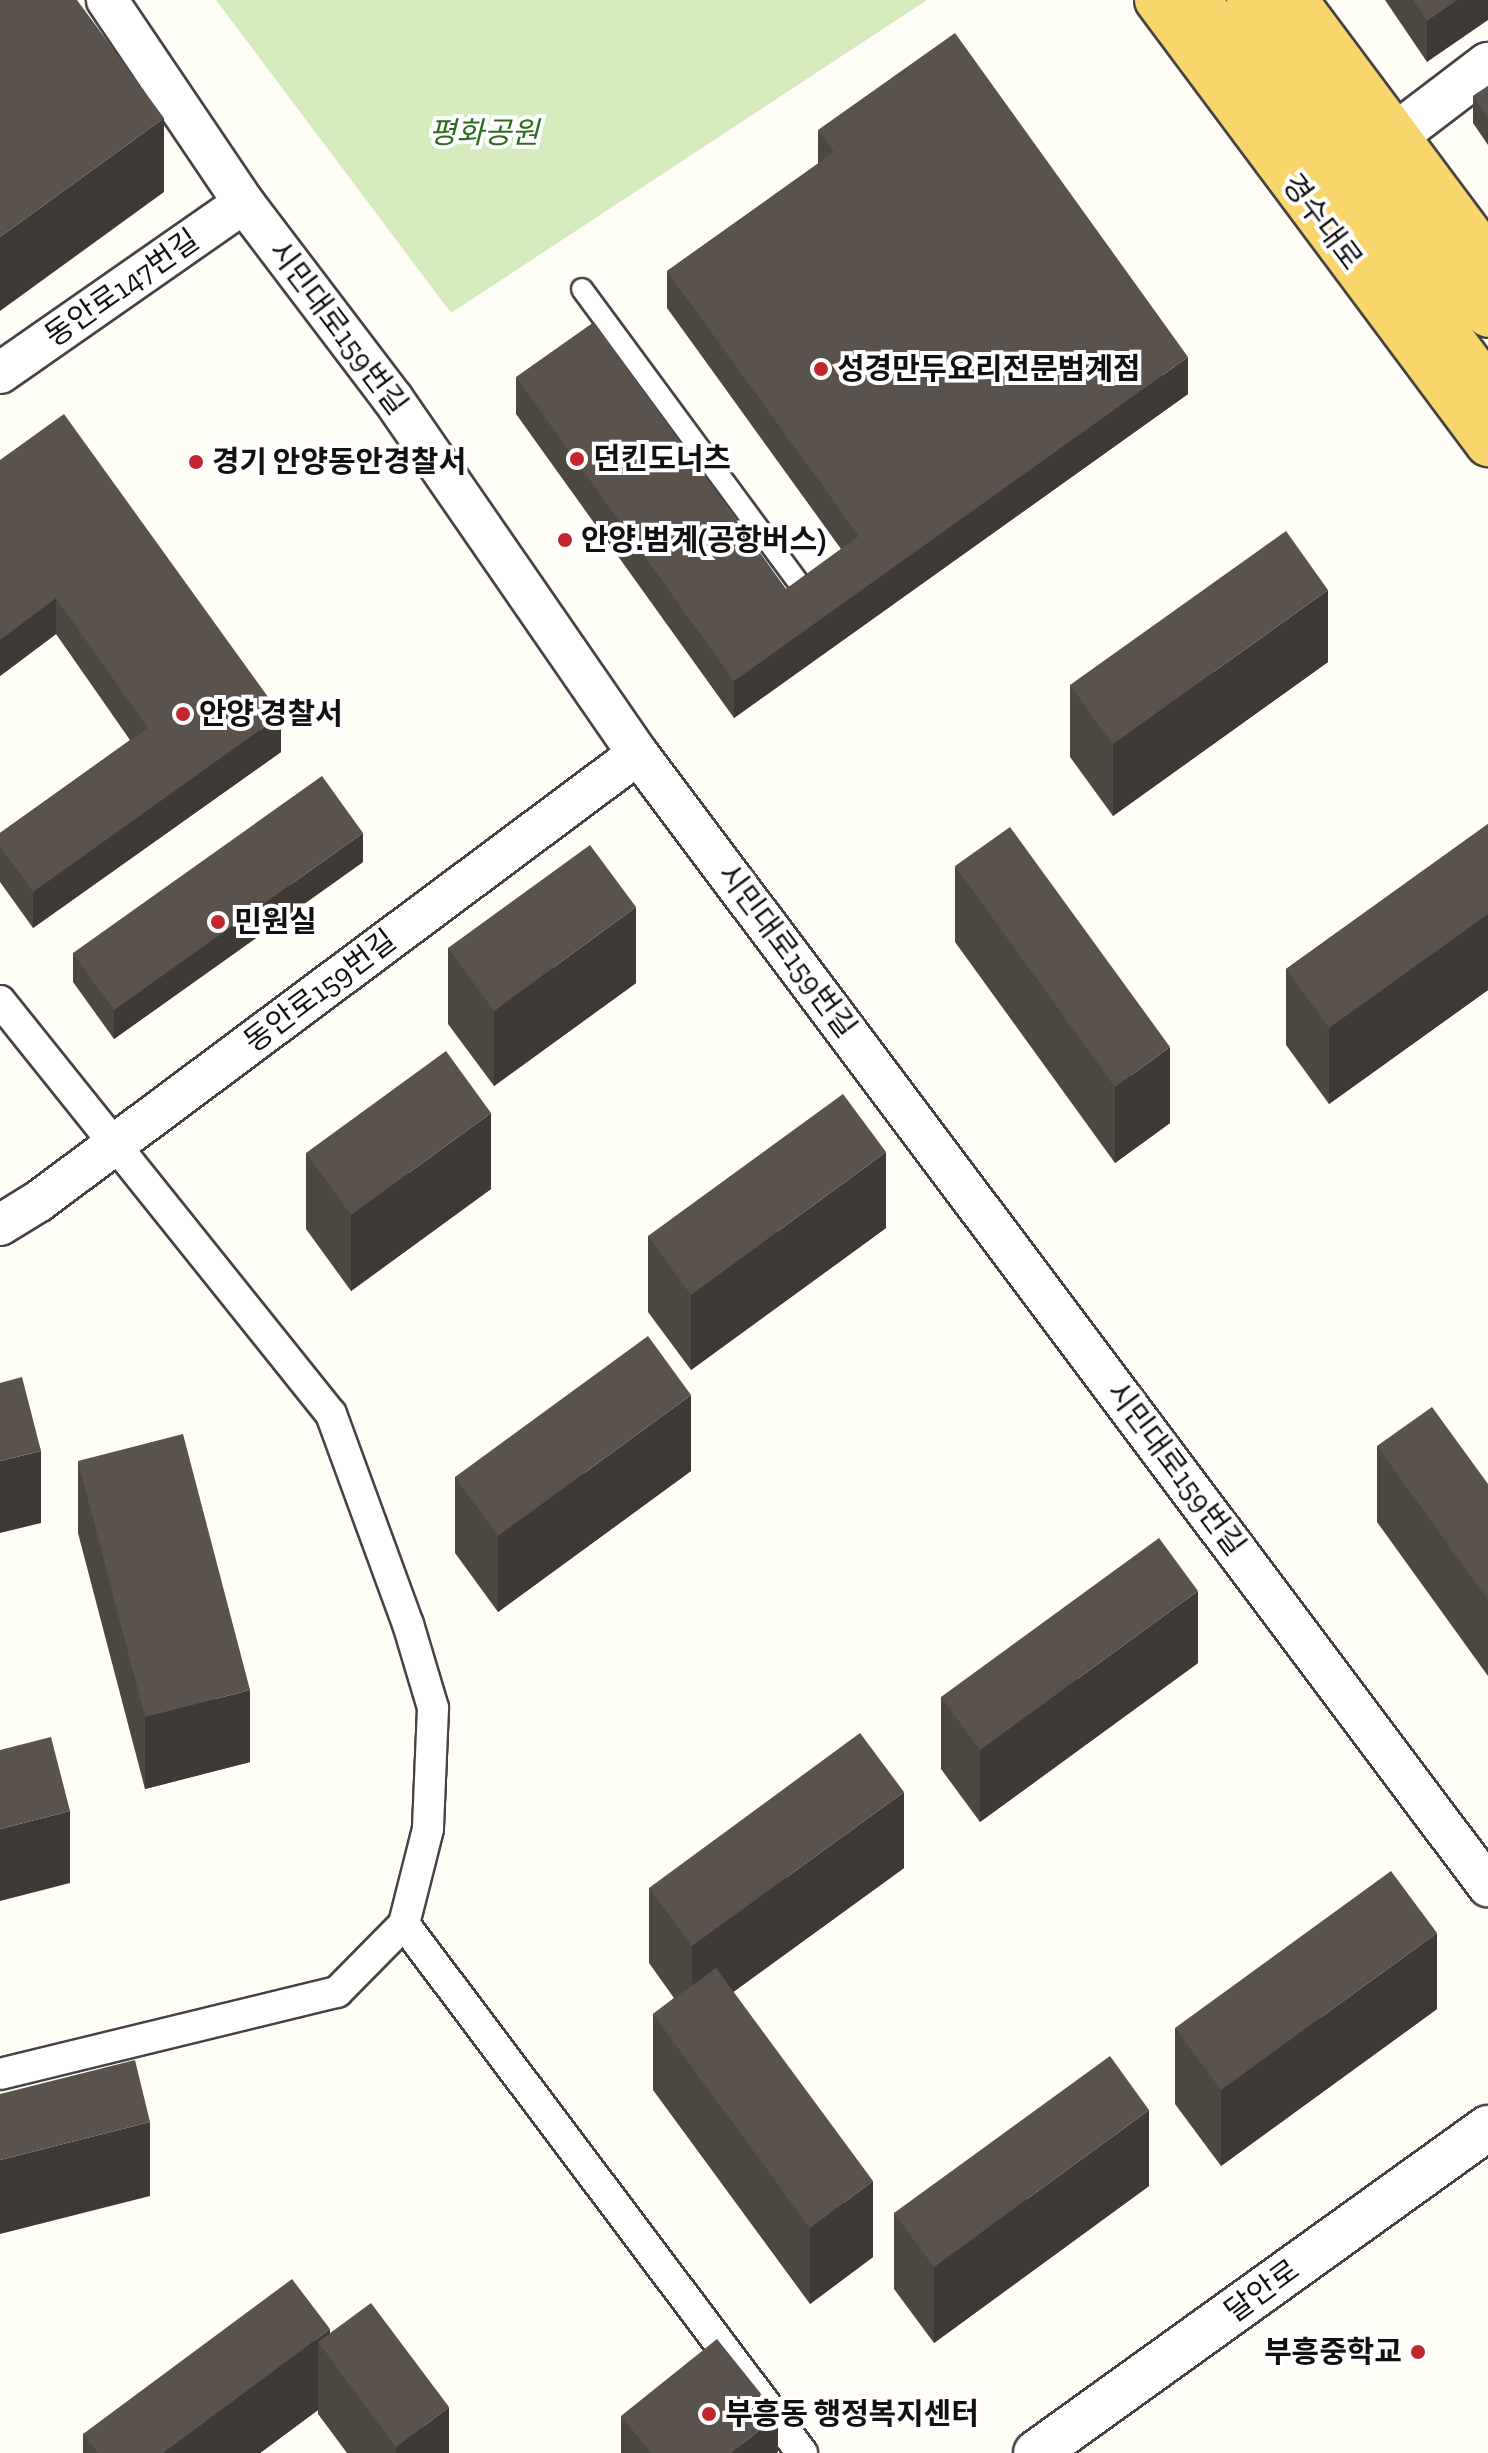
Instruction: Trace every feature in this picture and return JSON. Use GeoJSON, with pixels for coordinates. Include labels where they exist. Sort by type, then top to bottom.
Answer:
{"type":"FeatureCollection","features":[{"type":"Feature","properties":{"kind":"main road","name":"경수대로"},"geometry":{"type":"LineString","coordinates":[[1157,0],[1488,444]]}},
{"type":"Feature","properties":{"kind":"main road","name":"경수대로"},"geometry":{"type":"LineString","coordinates":[[1198,0],[1488,387]]}},
{"type":"Feature","properties":{"kind":"main road"},"geometry":{"type":"LineString","coordinates":[[1249,0],[1488,315]]}},
{"type":"Feature","properties":{"kind":"main road"},"geometry":{"type":"LineString","coordinates":[[1295,0],[1488,259]]}},
{"type":"Feature","properties":{"kind":"street","name":"시민대로159번길"},"geometry":{"type":"LineString","coordinates":[[107,0],[244,203],[393,399],[638,754],[1488,1886]]}},
{"type":"Feature","properties":{"kind":"street"},"geometry":{"type":"LineString","coordinates":[[1396,135],[1488,65]]}},
{"type":"Feature","properties":{"kind":"street","name":"동안로147번길"},"geometry":{"type":"LineString","coordinates":[[0,373],[244,203]]}},
{"type":"Feature","properties":{"kind":"street","name":"동안로159번길"},"geometry":{"type":"LineString","coordinates":[[0,1225],[638,754]]}},
{"type":"Feature","properties":{"kind":"street"},"geometry":{"type":"LineString","coordinates":[[0,1001],[331,1414],[370,1516],[433,1708],[428,1829],[404,1924],[337,1992],[0,2074]]}},
{"type":"Feature","properties":{"kind":"street"},"geometry":{"type":"LineString","coordinates":[[404,1924],[802,2453]]}},
{"type":"Feature","properties":{"kind":"street","name":"달안로"},"geometry":{"type":"LineString","coordinates":[[1036,2453],[1488,2128]]}},
{"type":"Feature","properties":{"kind":"lane"},"geometry":{"type":"LineString","coordinates":[[582,289],[802,587]]}},
{"type":"Feature","properties":{"kind":"green space","name":"평화공원"},"geometry":{"type":"Polygon","coordinates":[[[216,0],[927,0],[451,313],[216,0]]]}},
{"type":"Feature","properties":{"kind":"building"},"geometry":{"type":"Polygon","coordinates":[[[0,0],[77,0],[164,118],[0,237],[0,0]]]}},
{"type":"Feature","properties":{"kind":"building"},"geometry":{"type":"Polygon","coordinates":[[[1413,0],[1457,0],[1427,21],[1413,0]]]}},
{"type":"Feature","properties":{"kind":"building"},"geometry":{"type":"Polygon","coordinates":[[[955,33],[1188,357],[734,681],[516,377],[594,322],[786,589],[859,536],[667,271],[834,152],[818,130],[955,33]]]}},
{"type":"Feature","properties":{"kind":"building"},"geometry":{"type":"Polygon","coordinates":[[[1488,86],[1488,118],[1473,96],[1488,86]]]}},
{"type":"Feature","properties":{"kind":"building","name":"안양 경찰서"},"geometry":{"type":"Polygon","coordinates":[[[64,414],[281,715],[33,892],[0,846],[0,833],[148,728],[56,598],[0,640],[0,460],[64,414]]]}},
{"type":"Feature","properties":{"kind":"building"},"geometry":{"type":"Polygon","coordinates":[[[1286,531],[1328,590],[1113,744],[1070,685],[1286,531]]]}},
{"type":"Feature","properties":{"kind":"building","name":"민원실"},"geometry":{"type":"Polygon","coordinates":[[[322,776],[363,833],[114,1010],[73,953],[322,776]]]}},
{"type":"Feature","properties":{"kind":"building"},"geometry":{"type":"Polygon","coordinates":[[[1488,824],[1488,914],[1329,1028],[1286,969],[1488,824]]]}},
{"type":"Feature","properties":{"kind":"building"},"geometry":{"type":"Polygon","coordinates":[[[1010,827],[1170,1047],[1115,1087],[955,866],[1010,827]]]}},
{"type":"Feature","properties":{"kind":"building"},"geometry":{"type":"Polygon","coordinates":[[[590,845],[636,907],[494,1011],[448,948],[590,845]]]}},
{"type":"Feature","properties":{"kind":"building"},"geometry":{"type":"Polygon","coordinates":[[[446,1051],[491,1113],[351,1215],[306,1153],[446,1051]]]}},
{"type":"Feature","properties":{"kind":"building"},"geometry":{"type":"Polygon","coordinates":[[[843,1094],[886,1152],[691,1295],[648,1236],[843,1094]]]}},
{"type":"Feature","properties":{"kind":"building"},"geometry":{"type":"Polygon","coordinates":[[[648,1336],[691,1395],[498,1536],[455,1477],[648,1336]]]}},
{"type":"Feature","properties":{"kind":"building"},"geometry":{"type":"Polygon","coordinates":[[[22,1377],[41,1451],[0,1461],[0,1383],[22,1377]]]}},
{"type":"Feature","properties":{"kind":"building"},"geometry":{"type":"Polygon","coordinates":[[[1432,1407],[1488,1484],[1488,1600],[1377,1446],[1432,1407]]]}},
{"type":"Feature","properties":{"kind":"building"},"geometry":{"type":"Polygon","coordinates":[[[183,1434],[250,1690],[145,1717],[78,1461],[183,1434]]]}},
{"type":"Feature","properties":{"kind":"building"},"geometry":{"type":"Polygon","coordinates":[[[1159,1538],[1198,1591],[980,1750],[941,1697],[1159,1538]]]}},
{"type":"Feature","properties":{"kind":"building"},"geometry":{"type":"Polygon","coordinates":[[[860,1733],[904,1792],[692,1946],[649,1888],[860,1733]]]}},
{"type":"Feature","properties":{"kind":"building"},"geometry":{"type":"Polygon","coordinates":[[[51,1737],[70,1811],[0,1829],[0,1750],[51,1737]]]}},
{"type":"Feature","properties":{"kind":"building"},"geometry":{"type":"Polygon","coordinates":[[[1391,1871],[1437,1933],[1221,2090],[1175,2028],[1391,1871]]]}},
{"type":"Feature","properties":{"kind":"building"},"geometry":{"type":"Polygon","coordinates":[[[716,1968],[873,2181],[810,2228],[653,2014],[716,1968]]]}},
{"type":"Feature","properties":{"kind":"building"},"geometry":{"type":"Polygon","coordinates":[[[1110,2056],[1149,2110],[934,2267],[894,2213],[1110,2056]]]}},
{"type":"Feature","properties":{"kind":"building"},"geometry":{"type":"Polygon","coordinates":[[[135,2060],[150,2122],[0,2160],[0,2094],[135,2060]]]}},
{"type":"Feature","properties":{"kind":"building"},"geometry":{"type":"Polygon","coordinates":[[[292,2279],[330,2329],[163,2453],[98,2453],[83,2434],[292,2279]]]}},
{"type":"Feature","properties":{"kind":"building"},"geometry":{"type":"Polygon","coordinates":[[[371,2303],[449,2407],[396,2447],[318,2342],[371,2303]]]}},
{"type":"Feature","properties":{"kind":"building"},"geometry":{"type":"Polygon","coordinates":[[[717,2339],[778,2415],[731,2453],[651,2453],[621,2416],[717,2339]]]}},
{"type":"Feature","properties":{"kind":"place","name":"성경만두요리전문범계점"},"geometry":{"type":"Point","coordinates":[821,369]}},
{"type":"Feature","properties":{"kind":"place","name":"던킨도너츠"},"geometry":{"type":"Point","coordinates":[577,459]}},
{"type":"Feature","properties":{"kind":"place","name":"경기 안양동안경찰서"},"geometry":{"type":"Point","coordinates":[196,462]}},
{"type":"Feature","properties":{"kind":"place","name":"안양.범계(공항버스)"},"geometry":{"type":"Point","coordinates":[565,540]}},
{"type":"Feature","properties":{"kind":"place","name":"안양 경찰서"},"geometry":{"type":"Point","coordinates":[183,714]}},
{"type":"Feature","properties":{"kind":"place","name":"민원실"},"geometry":{"type":"Point","coordinates":[218,922]}},
{"type":"Feature","properties":{"kind":"place","name":"부흥중학교"},"geometry":{"type":"Point","coordinates":[1418,2352]}},
{"type":"Feature","properties":{"kind":"place","name":"부흥동 행정복지센터"},"geometry":{"type":"Point","coordinates":[709,2414]}}]}
